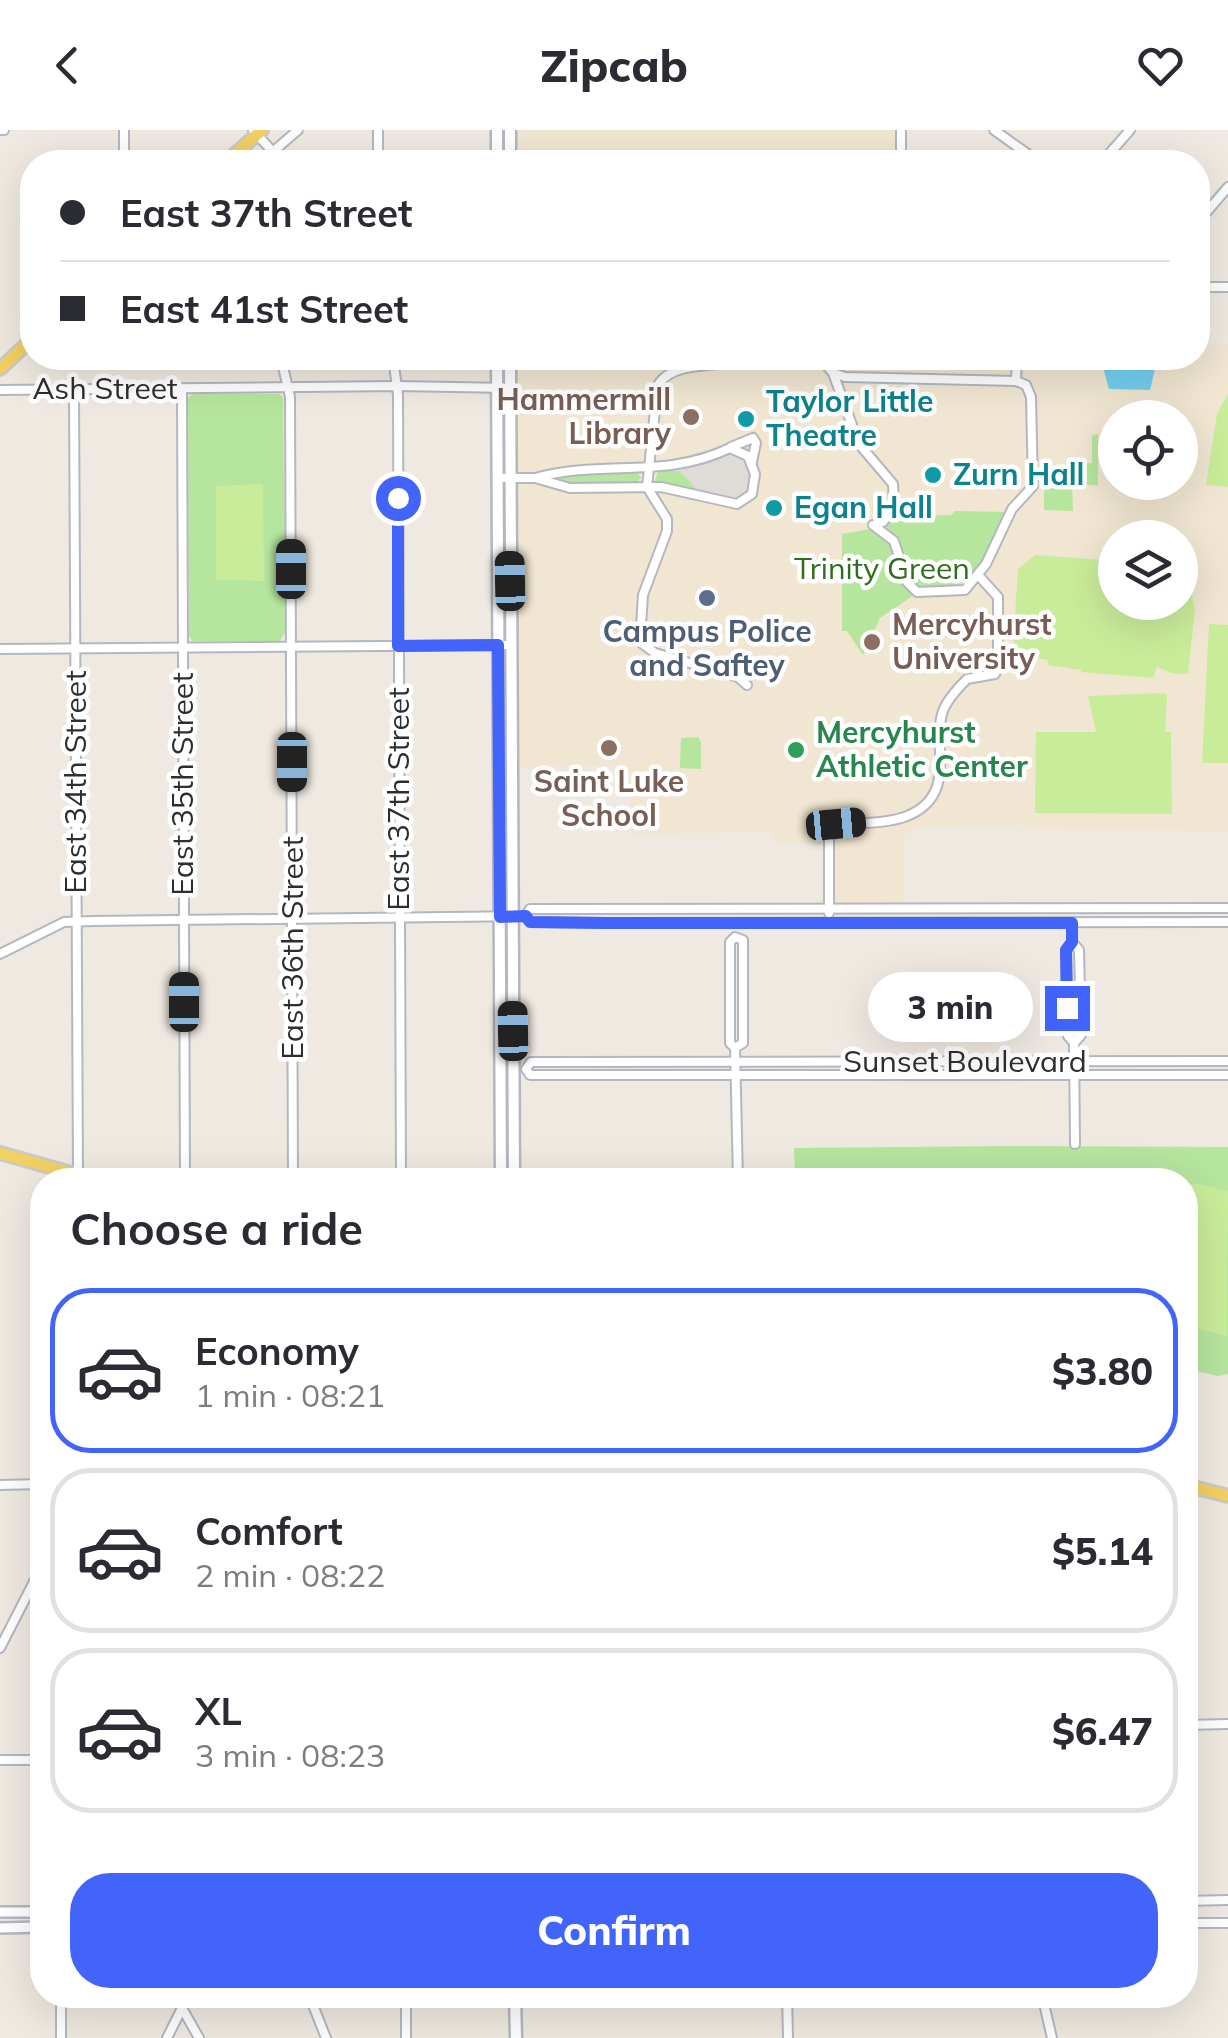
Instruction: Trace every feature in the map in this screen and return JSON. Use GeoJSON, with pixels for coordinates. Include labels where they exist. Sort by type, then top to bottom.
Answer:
{"type":"FeatureCollection","features":[{"type":"Feature","properties":{"kind":"main road"},"geometry":{"type":"LineString","coordinates":[[238,150],[257,132]]}},
{"type":"Feature","properties":{"kind":"main road"},"geometry":{"type":"LineString","coordinates":[[0,369],[20,351]]}},
{"type":"Feature","properties":{"kind":"main road"},"geometry":{"type":"LineString","coordinates":[[500,370],[504,388]]}},
{"type":"Feature","properties":{"kind":"main road"},"geometry":{"type":"LineString","coordinates":[[508,370],[498,645],[514,1168]]}},
{"type":"Feature","properties":{"kind":"main road"},"geometry":{"type":"LineString","coordinates":[[504,478],[511,646],[506,916]]}},
{"type":"Feature","properties":{"kind":"main road"},"geometry":{"type":"LineString","coordinates":[[502,1168],[513,1069]]}},
{"type":"Feature","properties":{"kind":"main road"},"geometry":{"type":"LineString","coordinates":[[0,1153],[51,1168]]}},
{"type":"Feature","properties":{"kind":"main road"},"geometry":{"type":"LineString","coordinates":[[1198,1488],[1228,1496]]}},
{"type":"Feature","properties":{"kind":"main road"},"geometry":{"type":"LineString","coordinates":[[515,2008],[516,2038]]}},
{"type":"Feature","properties":{"kind":"street"},"geometry":{"type":"LineString","coordinates":[[275,150],[298,130]]}},
{"type":"Feature","properties":{"kind":"street"},"geometry":{"type":"LineString","coordinates":[[994,130],[1022,150]]}},
{"type":"Feature","properties":{"kind":"street"},"geometry":{"type":"LineString","coordinates":[[1112,150],[1130,130]]}},
{"type":"Feature","properties":{"kind":"street"},"geometry":{"type":"LineString","coordinates":[[1210,208],[1228,187]]}},
{"type":"Feature","properties":{"kind":"street","name":"East 36th Street"},"geometry":{"type":"LineString","coordinates":[[284,370],[289,388],[294,1168]]}},
{"type":"Feature","properties":{"kind":"street","name":"East 37th Street"},"geometry":{"type":"LineString","coordinates":[[395,370],[400,1168]]}},
{"type":"Feature","properties":{"kind":"street"},"geometry":{"type":"LineString","coordinates":[[677,370],[666,374],[657,388],[647,487],[668,519],[642,596],[640,642],[655,654],[738,677],[748,684]]}},
{"type":"Feature","properties":{"kind":"street"},"geometry":{"type":"LineString","coordinates":[[1016,370],[1016,381]]}},
{"type":"Feature","properties":{"kind":"street"},"geometry":{"type":"LineString","coordinates":[[833,372],[846,377],[1016,381],[1026,385],[1031,397],[1032,486],[1012,508],[978,575],[965,590],[913,591],[902,572],[894,541],[873,525],[883,522],[894,507],[892,484],[859,444],[833,372]]}},
{"type":"Feature","properties":{"kind":"street","name":"Ash Street"},"geometry":{"type":"LineString","coordinates":[[0,390],[504,388]]}},
{"type":"Feature","properties":{"kind":"street","name":"East 35th Street"},"geometry":{"type":"LineString","coordinates":[[182,389],[185,1168]]}},
{"type":"Feature","properties":{"kind":"street","name":"East 34th Street"},"geometry":{"type":"LineString","coordinates":[[74,390],[77,922],[85,1168]]}},
{"type":"Feature","properties":{"kind":"street"},"geometry":{"type":"LineString","coordinates":[[504,478],[535,478],[565,470],[682,466],[748,437],[756,443],[752,494],[737,504],[683,490],[570,488],[535,478]]}},
{"type":"Feature","properties":{"kind":"street"},"geometry":{"type":"LineString","coordinates":[[730,448],[742,451],[752,462]]}},
{"type":"Feature","properties":{"kind":"street"},"geometry":{"type":"LineString","coordinates":[[829,923],[829,825],[904,818],[928,801],[937,786],[941,764],[942,711],[966,679],[995,674],[998,667],[998,596],[978,575]]}},
{"type":"Feature","properties":{"kind":"street"},"geometry":{"type":"LineString","coordinates":[[0,648],[511,646]]}},
{"type":"Feature","properties":{"kind":"street"},"geometry":{"type":"LineString","coordinates":[[1073,908],[1072,942],[1079,950],[1081,1035],[1074,1043],[1075,1144]]}},
{"type":"Feature","properties":{"kind":"street"},"geometry":{"type":"LineString","coordinates":[[526,916],[530,909],[1228,908]]}},
{"type":"Feature","properties":{"kind":"street"},"geometry":{"type":"LineString","coordinates":[[735,909],[735,936],[742,940],[743,1031],[743,1044],[736,1048],[738,1168]]}},
{"type":"Feature","properties":{"kind":"street"},"geometry":{"type":"LineString","coordinates":[[0,954],[64,922],[526,916]]}},
{"type":"Feature","properties":{"kind":"street"},"geometry":{"type":"LineString","coordinates":[[526,916],[530,922],[1228,922]]}},
{"type":"Feature","properties":{"kind":"street","name":"Sunset Boulevard"},"geometry":{"type":"LineString","coordinates":[[513,1069],[531,1062],[1228,1061]]}},
{"type":"Feature","properties":{"kind":"street","name":"Sunset Boulevard"},"geometry":{"type":"LineString","coordinates":[[513,1069],[530,1075],[1228,1076]]}},
{"type":"Feature","properties":{"kind":"street"},"geometry":{"type":"LineString","coordinates":[[0,1485],[30,1484]]}},
{"type":"Feature","properties":{"kind":"street"},"geometry":{"type":"LineString","coordinates":[[0,1648],[30,1589]]}},
{"type":"Feature","properties":{"kind":"street"},"geometry":{"type":"LineString","coordinates":[[1198,1724],[1228,1724]]}},
{"type":"Feature","properties":{"kind":"street"},"geometry":{"type":"LineString","coordinates":[[0,1760],[30,1760]]}},
{"type":"Feature","properties":{"kind":"street"},"geometry":{"type":"LineString","coordinates":[[1198,1901],[1228,1900]]}},
{"type":"Feature","properties":{"kind":"street"},"geometry":{"type":"LineString","coordinates":[[0,1912],[30,1912]]}},
{"type":"Feature","properties":{"kind":"street"},"geometry":{"type":"LineString","coordinates":[[1198,1923],[1228,1922]]}},
{"type":"Feature","properties":{"kind":"street"},"geometry":{"type":"LineString","coordinates":[[0,1928],[30,1928]]}},
{"type":"Feature","properties":{"kind":"street"},"geometry":{"type":"LineString","coordinates":[[61,2008],[61,2038]]}},
{"type":"Feature","properties":{"kind":"street"},"geometry":{"type":"LineString","coordinates":[[167,2038],[182,2008]]}},
{"type":"Feature","properties":{"kind":"street"},"geometry":{"type":"LineString","coordinates":[[182,2008],[200,2038]]}},
{"type":"Feature","properties":{"kind":"street"},"geometry":{"type":"LineString","coordinates":[[314,2008],[326,2038]]}},
{"type":"Feature","properties":{"kind":"street"},"geometry":{"type":"LineString","coordinates":[[406,2008],[406,2038]]}},
{"type":"Feature","properties":{"kind":"street"},"geometry":{"type":"LineString","coordinates":[[787,2008],[788,2038]]}},
{"type":"Feature","properties":{"kind":"street"},"geometry":{"type":"LineString","coordinates":[[1045,2008],[1052,2038]]}},
{"type":"Feature","properties":{"kind":"shaded area"},"geometry":{"type":"Polygon","coordinates":[[[515,130],[895,130],[895,150],[515,150],[515,130]]]}},
{"type":"Feature","properties":{"kind":"shaded area","name":"Mercyhurst University"},"geometry":{"type":"Polygon","coordinates":[[[1210,345],[1228,345],[1228,831],[1030,829],[1029,825],[912,827],[912,833],[904,833],[904,906],[811,906],[823,897],[823,845],[774,842],[772,832],[631,834],[630,766],[517,767],[515,370],[1210,370],[1210,345]]]}},
{"type":"Feature","properties":{"kind":"shaded area"},"geometry":{"type":"Polygon","coordinates":[[[755,434],[759,440],[759,489],[747,504],[722,506],[661,484],[699,492],[680,471],[662,471],[661,465],[710,455],[755,434]]]}},
{"type":"Feature","properties":{"kind":"green space"},"geometry":{"type":"Polygon","coordinates":[[[193,394],[283,397],[286,631],[280,641],[192,641],[189,636],[188,398],[193,394]]]}},
{"type":"Feature","properties":{"kind":"green space"},"geometry":{"type":"Polygon","coordinates":[[[1228,394],[1228,487],[1206,485],[1217,414],[1228,394]]]}},
{"type":"Feature","properties":{"kind":"green space"},"geometry":{"type":"Polygon","coordinates":[[[1098,434],[1098,485],[1087,485],[1084,464],[1092,463],[1092,435],[1098,434]]]}},
{"type":"Feature","properties":{"kind":"green space"},"geometry":{"type":"Polygon","coordinates":[[[678,469],[700,492],[655,481],[658,472],[678,469]]]}},
{"type":"Feature","properties":{"kind":"green space"},"geometry":{"type":"Polygon","coordinates":[[[636,471],[641,478],[635,484],[570,485],[561,479],[565,473],[636,471]]]}},
{"type":"Feature","properties":{"kind":"green space"},"geometry":{"type":"Polygon","coordinates":[[[263,484],[264,581],[216,580],[216,486],[263,484]]]}},
{"type":"Feature","properties":{"kind":"green space"},"geometry":{"type":"Polygon","coordinates":[[[1072,487],[1073,511],[1044,510],[1044,488],[1072,487]]]}},
{"type":"Feature","properties":{"kind":"green space","name":"Trinity Green"},"geometry":{"type":"Polygon","coordinates":[[[897,511],[915,516],[951,515],[955,511],[1007,512],[978,570],[955,586],[920,587],[880,618],[863,655],[847,631],[842,631],[842,534],[883,527],[897,511]]]}},
{"type":"Feature","properties":{"kind":"green space"},"geometry":{"type":"Polygon","coordinates":[[[1035,555],[1098,560],[1098,620],[1194,620],[1188,674],[1157,667],[1153,678],[1081,672],[1048,665],[1048,660],[1036,658],[1036,654],[1025,654],[1025,650],[1013,645],[1018,569],[1035,555]]]}},
{"type":"Feature","properties":{"kind":"green space"},"geometry":{"type":"Polygon","coordinates":[[[1209,624],[1228,625],[1228,763],[1202,763],[1209,624]]]}},
{"type":"Feature","properties":{"kind":"green space"},"geometry":{"type":"Polygon","coordinates":[[[1167,695],[1165,732],[1171,732],[1172,814],[1035,813],[1036,732],[1096,732],[1088,696],[1167,695]]]}},
{"type":"Feature","properties":{"kind":"green space"},"geometry":{"type":"Polygon","coordinates":[[[698,737],[701,769],[680,768],[681,738],[698,737]]]}},
{"type":"Feature","properties":{"kind":"green space"},"geometry":{"type":"Polygon","coordinates":[[[1228,1147],[1228,1374],[1198,1371],[1198,1168],[795,1168],[794,1148],[1228,1147]]]}},
{"type":"Feature","properties":{"kind":"green space"},"geometry":{"type":"Polygon","coordinates":[[[1198,1184],[1228,1191],[1227,1336],[1198,1329],[1198,1184]]]}},
{"type":"Feature","properties":{"kind":"water"},"geometry":{"type":"Polygon","coordinates":[[[1155,370],[1150,390],[1109,389],[1104,371],[1155,370]]]}},
{"type":"Feature","properties":{"kind":"place","name":"Hammermill Library"},"geometry":{"type":"Point","coordinates":[691,417]}},
{"type":"Feature","properties":{"kind":"place","name":"Taylor Little Theatre"},"geometry":{"type":"Point","coordinates":[746,419]}},
{"type":"Feature","properties":{"kind":"place","name":"Zurn Hall"},"geometry":{"type":"Point","coordinates":[933,475]}},
{"type":"Feature","properties":{"kind":"place","name":"Egan Hall"},"geometry":{"type":"Point","coordinates":[774,508]}},
{"type":"Feature","properties":{"kind":"place","name":"Campus Police and Saftey"},"geometry":{"type":"Point","coordinates":[707,598]}},
{"type":"Feature","properties":{"kind":"place","name":"Mercyhurst University"},"geometry":{"type":"Point","coordinates":[872,642]}},
{"type":"Feature","properties":{"kind":"place","name":"Saint Luke School"},"geometry":{"type":"Point","coordinates":[609,748]}},
{"type":"Feature","properties":{"kind":"place","name":"Mercyhurst Athletic Center"},"geometry":{"type":"Point","coordinates":[796,750]}},
{"type":"Feature","properties":{"kind":"route"},"geometry":{"type":"LineString","coordinates":[[398,498],[398,646],[498,645],[500,917],[526,916],[530,922],[605,923],[1072,923],[1072,942],[1066,946],[1067,1008]]}}]}
